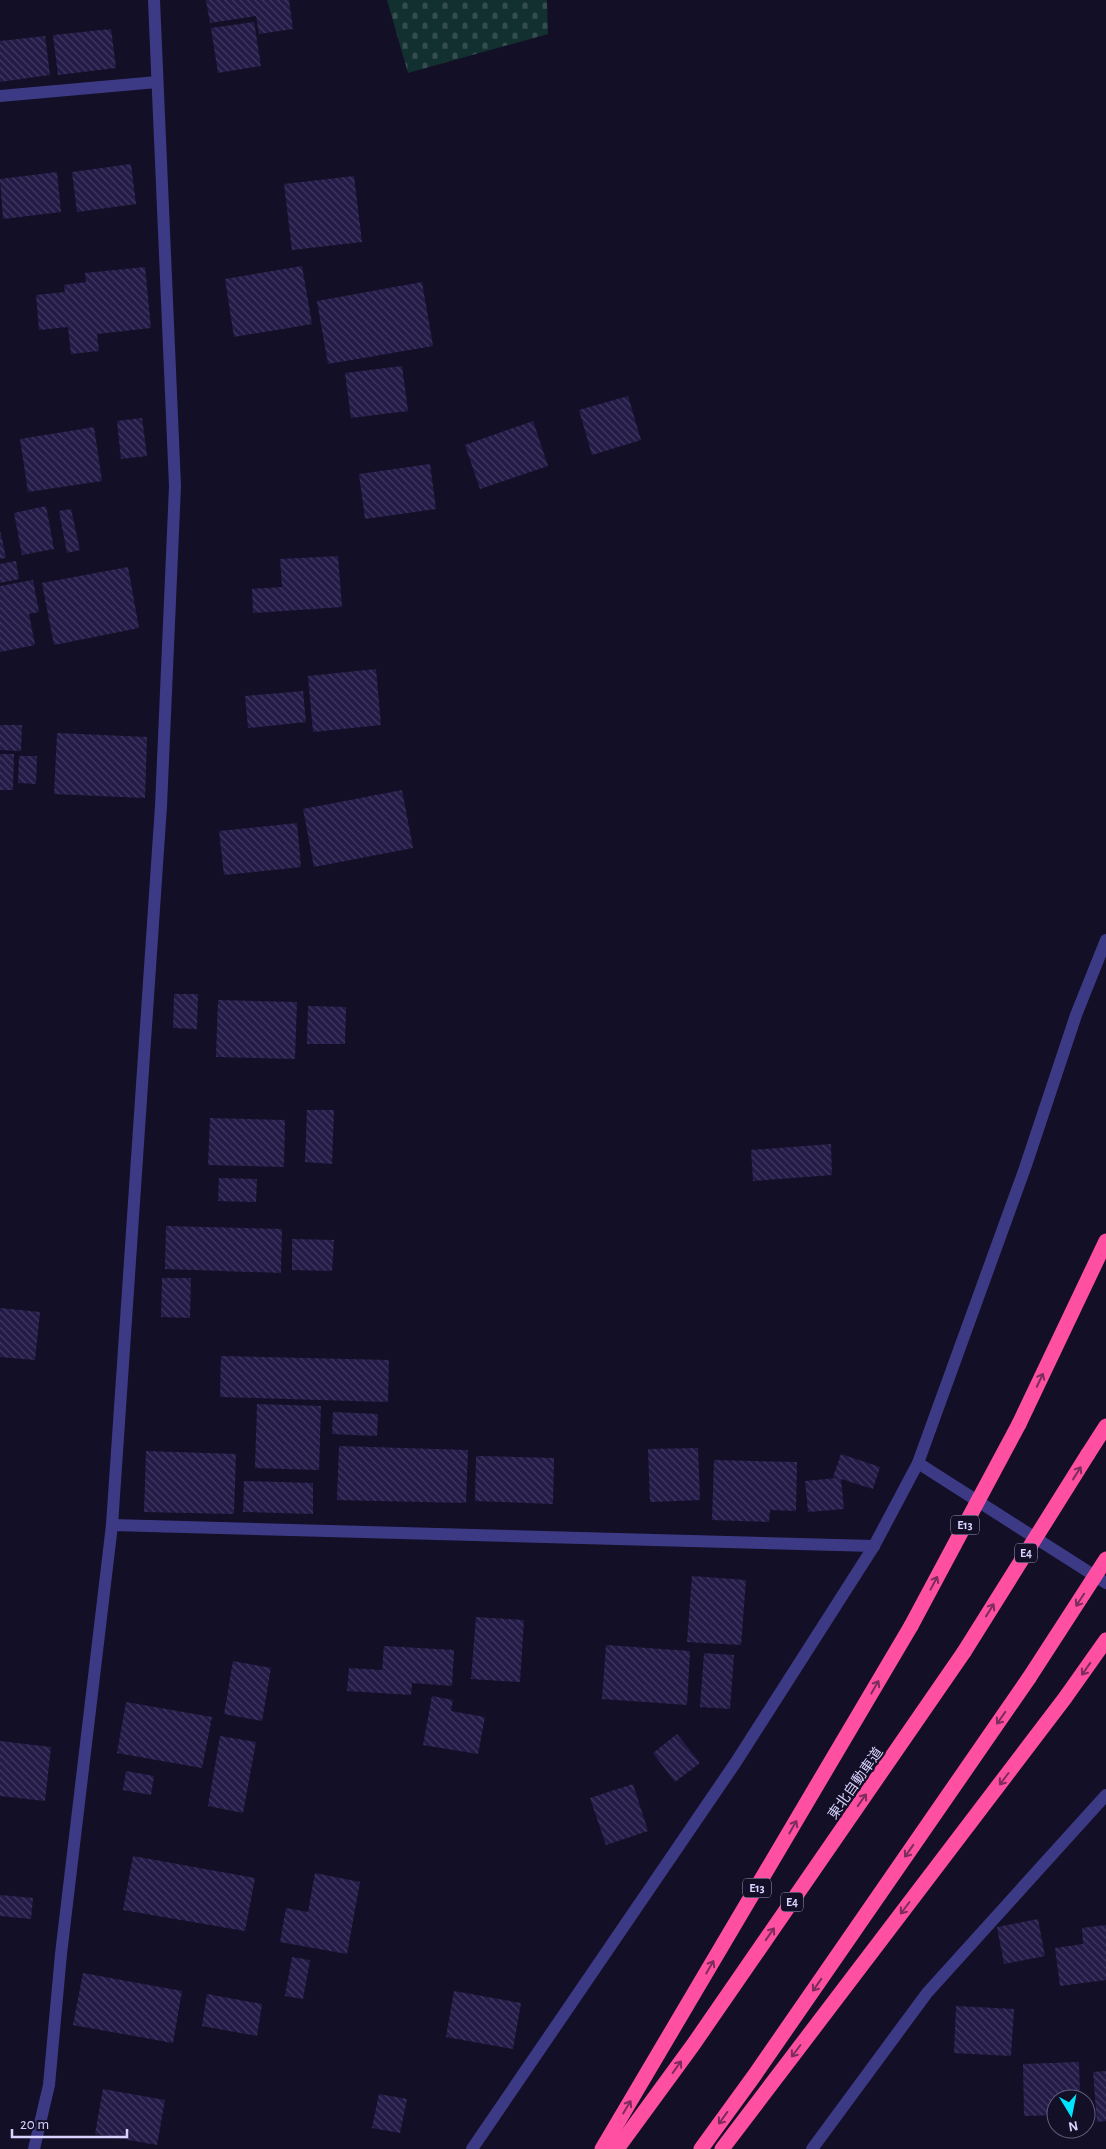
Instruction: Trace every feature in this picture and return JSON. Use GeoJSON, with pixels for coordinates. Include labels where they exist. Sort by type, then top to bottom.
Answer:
{"type":"FeatureCollection","features":[{"type":"Feature","properties":{"kind":"highway","name":"E13"},"geometry":{"type":"LineString","coordinates":[[602,2149],[911,1626],[1020,1424],[1106,1241]]}},
{"type":"Feature","properties":{"kind":"highway","name":"東北自動車道"},"geometry":{"type":"LineString","coordinates":[[617,2149],[699,2037],[964,1652],[1106,1426]]}},
{"type":"Feature","properties":{"kind":"highway"},"geometry":{"type":"LineString","coordinates":[[701,2149],[754,2076],[1029,1678],[1106,1559]]}},
{"type":"Feature","properties":{"kind":"highway"},"geometry":{"type":"LineString","coordinates":[[722,2149],[1065,1698],[1106,1640]]}},
{"type":"Feature","properties":{"kind":"street"},"geometry":{"type":"LineString","coordinates":[[34,2149],[49,2085],[61,1954],[112,1525],[161,806],[175,486],[154,0]]}},
{"type":"Feature","properties":{"kind":"street"},"geometry":{"type":"LineString","coordinates":[[0,96],[157,82]]}},
{"type":"Feature","properties":{"kind":"street"},"geometry":{"type":"LineString","coordinates":[[472,2149],[736,1762],[874,1546],[918,1463],[1021,1177],[1076,1015],[1106,940]]}},
{"type":"Feature","properties":{"kind":"street"},"geometry":{"type":"LineString","coordinates":[[918,1463],[1106,1583]]}},
{"type":"Feature","properties":{"kind":"street"},"geometry":{"type":"LineString","coordinates":[[112,1525],[874,1546]]}},
{"type":"Feature","properties":{"kind":"street"},"geometry":{"type":"LineString","coordinates":[[812,2149],[927,1993],[1106,1795]]}},
{"type":"Feature","properties":{"kind":"green space"},"geometry":{"type":"Polygon","coordinates":[[[387,0],[547,0],[548,34],[408,73],[387,0]]]}},
{"type":"Feature","properties":{"kind":"building"},"geometry":{"type":"Polygon","coordinates":[[[206,0],[289,0],[293,29],[259,34],[256,16],[210,23],[206,0]]]}},
{"type":"Feature","properties":{"kind":"building"},"geometry":{"type":"Polygon","coordinates":[[[254,22],[261,66],[218,73],[211,28],[254,22]]]}},
{"type":"Feature","properties":{"kind":"building"},"geometry":{"type":"Polygon","coordinates":[[[111,29],[116,68],[58,75],[53,35],[111,29]]]}},
{"type":"Feature","properties":{"kind":"building"},"geometry":{"type":"Polygon","coordinates":[[[45,36],[50,75],[0,82],[0,41],[45,36]]]}},
{"type":"Feature","properties":{"kind":"building"},"geometry":{"type":"Polygon","coordinates":[[[131,164],[136,204],[77,212],[72,172],[131,164]]]}},
{"type":"Feature","properties":{"kind":"building"},"geometry":{"type":"Polygon","coordinates":[[[57,172],[61,212],[3,219],[0,179],[57,172]]]}},
{"type":"Feature","properties":{"kind":"building"},"geometry":{"type":"Polygon","coordinates":[[[354,176],[362,242],[292,250],[284,184],[354,176]]]}},
{"type":"Feature","properties":{"kind":"building"},"geometry":{"type":"Polygon","coordinates":[[[302,266],[312,324],[234,337],[225,279],[302,266]]]}},
{"type":"Feature","properties":{"kind":"building"},"geometry":{"type":"Polygon","coordinates":[[[145,267],[151,328],[97,334],[99,351],[71,354],[68,327],[39,330],[36,295],[65,292],[64,285],[86,282],[85,273],[145,267]]]}},
{"type":"Feature","properties":{"kind":"building"},"geometry":{"type":"Polygon","coordinates":[[[422,282],[433,346],[328,364],[317,301],[422,282]]]}},
{"type":"Feature","properties":{"kind":"building"},"geometry":{"type":"Polygon","coordinates":[[[402,366],[408,411],[351,418],[345,373],[402,366]]]}},
{"type":"Feature","properties":{"kind":"building"},"geometry":{"type":"Polygon","coordinates":[[[628,396],[641,440],[592,455],[579,410],[628,396]]]}},
{"type":"Feature","properties":{"kind":"building"},"geometry":{"type":"Polygon","coordinates":[[[142,418],[147,456],[121,459],[117,421],[142,418]]]}},
{"type":"Feature","properties":{"kind":"building"},"geometry":{"type":"Polygon","coordinates":[[[533,421],[548,466],[480,489],[465,445],[533,421]]]}},
{"type":"Feature","properties":{"kind":"building"},"geometry":{"type":"Polygon","coordinates":[[[94,427],[102,481],[28,492],[20,439],[94,427]]]}},
{"type":"Feature","properties":{"kind":"building"},"geometry":{"type":"Polygon","coordinates":[[[430,464],[436,509],[365,519],[359,474],[430,464]]]}},
{"type":"Feature","properties":{"kind":"building"},"geometry":{"type":"Polygon","coordinates":[[[46,506],[54,549],[22,555],[14,513],[46,506]]]}},
{"type":"Feature","properties":{"kind":"building"},"geometry":{"type":"Polygon","coordinates":[[[71,509],[80,550],[67,553],[59,511],[71,509]]]}},
{"type":"Feature","properties":{"kind":"building"},"geometry":{"type":"Polygon","coordinates":[[[0,530],[6,558],[0,559],[0,530]]]}},
{"type":"Feature","properties":{"kind":"building"},"geometry":{"type":"Polygon","coordinates":[[[338,556],[342,607],[253,613],[252,589],[282,587],[280,559],[338,556]]]}},
{"type":"Feature","properties":{"kind":"building"},"geometry":{"type":"Polygon","coordinates":[[[16,561],[19,579],[0,583],[0,564],[16,561]]]}},
{"type":"Feature","properties":{"kind":"building"},"geometry":{"type":"Polygon","coordinates":[[[128,567],[139,628],[54,645],[42,583],[128,567]]]}},
{"type":"Feature","properties":{"kind":"building"},"geometry":{"type":"Polygon","coordinates":[[[33,580],[39,612],[29,614],[35,645],[0,652],[0,586],[33,580]]]}},
{"type":"Feature","properties":{"kind":"building"},"geometry":{"type":"Polygon","coordinates":[[[376,669],[381,725],[313,732],[308,676],[376,669]]]}},
{"type":"Feature","properties":{"kind":"building"},"geometry":{"type":"Polygon","coordinates":[[[303,691],[306,722],[248,728],[245,696],[303,691]]]}},
{"type":"Feature","properties":{"kind":"building"},"geometry":{"type":"Polygon","coordinates":[[[0,725],[22,725],[21,751],[0,750],[0,725]]]}},
{"type":"Feature","properties":{"kind":"building"},"geometry":{"type":"Polygon","coordinates":[[[57,733],[147,737],[145,798],[54,794],[57,733]]]}},
{"type":"Feature","properties":{"kind":"building"},"geometry":{"type":"Polygon","coordinates":[[[0,754],[14,754],[13,790],[0,790],[0,754]]]}},
{"type":"Feature","properties":{"kind":"building"},"geometry":{"type":"Polygon","coordinates":[[[19,756],[37,756],[36,784],[18,783],[19,756]]]}},
{"type":"Feature","properties":{"kind":"building"},"geometry":{"type":"Polygon","coordinates":[[[402,790],[413,848],[314,867],[303,809],[402,790]]]}},
{"type":"Feature","properties":{"kind":"building"},"geometry":{"type":"Polygon","coordinates":[[[297,823],[301,867],[224,875],[219,831],[297,823]]]}},
{"type":"Feature","properties":{"kind":"building"},"geometry":{"type":"Polygon","coordinates":[[[174,994],[198,994],[197,1029],[173,1028],[174,994]]]}},
{"type":"Feature","properties":{"kind":"building"},"geometry":{"type":"Polygon","coordinates":[[[218,1000],[297,1002],[295,1059],[216,1057],[218,1000]]]}},
{"type":"Feature","properties":{"kind":"building"},"geometry":{"type":"Polygon","coordinates":[[[308,1006],[346,1007],[345,1044],[307,1044],[308,1006]]]}},
{"type":"Feature","properties":{"kind":"building"},"geometry":{"type":"Polygon","coordinates":[[[307,1110],[334,1110],[332,1164],[305,1162],[307,1110]]]}},
{"type":"Feature","properties":{"kind":"building"},"geometry":{"type":"Polygon","coordinates":[[[210,1118],[285,1120],[284,1167],[208,1165],[210,1118]]]}},
{"type":"Feature","properties":{"kind":"building"},"geometry":{"type":"Polygon","coordinates":[[[831,1144],[832,1175],[753,1181],[751,1150],[831,1144]]]}},
{"type":"Feature","properties":{"kind":"building"},"geometry":{"type":"Polygon","coordinates":[[[219,1178],[257,1179],[256,1202],[218,1201],[219,1178]]]}},
{"type":"Feature","properties":{"kind":"building"},"geometry":{"type":"Polygon","coordinates":[[[166,1226],[282,1229],[281,1273],[165,1269],[166,1226]]]}},
{"type":"Feature","properties":{"kind":"building"},"geometry":{"type":"Polygon","coordinates":[[[292,1239],[334,1240],[332,1271],[292,1270],[292,1239]]]}},
{"type":"Feature","properties":{"kind":"building"},"geometry":{"type":"Polygon","coordinates":[[[162,1278],[191,1278],[190,1318],[161,1317],[162,1278]]]}},
{"type":"Feature","properties":{"kind":"building"},"geometry":{"type":"Polygon","coordinates":[[[0,1308],[40,1312],[35,1360],[0,1357],[0,1308]]]}},
{"type":"Feature","properties":{"kind":"building"},"geometry":{"type":"Polygon","coordinates":[[[221,1356],[389,1360],[388,1402],[220,1397],[221,1356]]]}},
{"type":"Feature","properties":{"kind":"building"},"geometry":{"type":"Polygon","coordinates":[[[257,1404],[321,1406],[319,1470],[255,1468],[257,1404]]]}},
{"type":"Feature","properties":{"kind":"building"},"geometry":{"type":"Polygon","coordinates":[[[333,1412],[378,1414],[377,1436],[332,1434],[333,1412]]]}},
{"type":"Feature","properties":{"kind":"building"},"geometry":{"type":"Polygon","coordinates":[[[339,1446],[468,1450],[466,1503],[337,1500],[339,1446]]]}},
{"type":"Feature","properties":{"kind":"building"},"geometry":{"type":"Polygon","coordinates":[[[698,1448],[700,1500],[650,1502],[648,1449],[698,1448]]]}},
{"type":"Feature","properties":{"kind":"building"},"geometry":{"type":"Polygon","coordinates":[[[146,1451],[236,1454],[234,1514],[144,1512],[146,1451]]]}},
{"type":"Feature","properties":{"kind":"building"},"geometry":{"type":"Polygon","coordinates":[[[841,1454],[880,1467],[873,1489],[841,1479],[844,1509],[808,1512],[805,1481],[837,1478],[833,1477],[841,1454]]]}},
{"type":"Feature","properties":{"kind":"building"},"geometry":{"type":"Polygon","coordinates":[[[476,1456],[554,1458],[553,1504],[475,1501],[476,1456]]]}},
{"type":"Feature","properties":{"kind":"building"},"geometry":{"type":"Polygon","coordinates":[[[714,1460],[797,1462],[796,1511],[770,1510],[769,1522],[712,1520],[714,1460]]]}},
{"type":"Feature","properties":{"kind":"building"},"geometry":{"type":"Polygon","coordinates":[[[244,1481],[313,1483],[313,1514],[243,1512],[244,1481]]]}},
{"type":"Feature","properties":{"kind":"building"},"geometry":{"type":"Polygon","coordinates":[[[692,1576],[746,1580],[741,1645],[687,1642],[692,1576]]]}},
{"type":"Feature","properties":{"kind":"building"},"geometry":{"type":"Polygon","coordinates":[[[476,1617],[524,1620],[520,1682],[471,1679],[476,1617]]]}},
{"type":"Feature","properties":{"kind":"building"},"geometry":{"type":"Polygon","coordinates":[[[606,1645],[690,1651],[687,1705],[602,1699],[606,1645]]]}},
{"type":"Feature","properties":{"kind":"building"},"geometry":{"type":"Polygon","coordinates":[[[384,1646],[454,1650],[452,1686],[412,1683],[411,1695],[347,1691],[349,1668],[382,1670],[384,1646]]]}},
{"type":"Feature","properties":{"kind":"building"},"geometry":{"type":"Polygon","coordinates":[[[704,1653],[734,1655],[730,1709],[700,1707],[704,1653]]]}},
{"type":"Feature","properties":{"kind":"building"},"geometry":{"type":"Polygon","coordinates":[[[233,1661],[271,1668],[262,1721],[224,1714],[233,1661]]]}},
{"type":"Feature","properties":{"kind":"building"},"geometry":{"type":"Polygon","coordinates":[[[432,1696],[453,1700],[451,1711],[485,1717],[478,1754],[423,1745],[432,1696]]]}},
{"type":"Feature","properties":{"kind":"building"},"geometry":{"type":"Polygon","coordinates":[[[126,1702],[212,1717],[202,1768],[117,1753],[126,1702]]]}},
{"type":"Feature","properties":{"kind":"building"},"geometry":{"type":"Polygon","coordinates":[[[677,1734],[700,1763],[675,1782],[653,1753],[677,1734]]]}},
{"type":"Feature","properties":{"kind":"building"},"geometry":{"type":"Polygon","coordinates":[[[220,1736],[256,1742],[243,1813],[208,1806],[220,1736]]]}},
{"type":"Feature","properties":{"kind":"building"},"geometry":{"type":"Polygon","coordinates":[[[0,1741],[51,1747],[45,1801],[0,1796],[0,1741]]]}},
{"type":"Feature","properties":{"kind":"building"},"geometry":{"type":"Polygon","coordinates":[[[126,1771],[154,1776],[151,1795],[123,1790],[126,1771]]]}},
{"type":"Feature","properties":{"kind":"building"},"geometry":{"type":"Polygon","coordinates":[[[633,1784],[648,1831],[606,1845],[590,1798],[633,1784]]]}},
{"type":"Feature","properties":{"kind":"building"},"geometry":{"type":"Polygon","coordinates":[[[133,1856],[255,1878],[245,1931],[123,1910],[133,1856]]]}},
{"type":"Feature","properties":{"kind":"building"},"geometry":{"type":"Polygon","coordinates":[[[315,1873],[360,1882],[347,1954],[280,1942],[286,1908],[308,1912],[315,1873]]]}},
{"type":"Feature","properties":{"kind":"building"},"geometry":{"type":"Polygon","coordinates":[[[0,1895],[33,1898],[31,1919],[0,1916],[0,1895]]]}},
{"type":"Feature","properties":{"kind":"building"},"geometry":{"type":"Polygon","coordinates":[[[1038,1919],[1045,1956],[1004,1964],[997,1927],[1038,1919]]]}},
{"type":"Feature","properties":{"kind":"building"},"geometry":{"type":"Polygon","coordinates":[[[1106,1925],[1106,1980],[1060,1986],[1055,1948],[1083,1944],[1082,1928],[1106,1925]]]}},
{"type":"Feature","properties":{"kind":"building"},"geometry":{"type":"Polygon","coordinates":[[[292,1957],[310,1960],[303,1999],[285,1996],[292,1957]]]}},
{"type":"Feature","properties":{"kind":"building"},"geometry":{"type":"Polygon","coordinates":[[[83,1973],[182,1991],[173,2043],[73,2025],[83,1973]]]}},
{"type":"Feature","properties":{"kind":"building"},"geometry":{"type":"Polygon","coordinates":[[[454,1991],[521,2003],[513,2049],[446,2037],[454,1991]]]}},
{"type":"Feature","properties":{"kind":"building"},"geometry":{"type":"Polygon","coordinates":[[[207,1994],[262,2004],[257,2036],[202,2026],[207,1994]]]}},
{"type":"Feature","properties":{"kind":"building"},"geometry":{"type":"Polygon","coordinates":[[[956,2006],[1014,2009],[1011,2056],[954,2053],[956,2006]]]}},
{"type":"Feature","properties":{"kind":"building"},"geometry":{"type":"Polygon","coordinates":[[[1079,2062],[1080,2089],[1046,2089],[1046,2115],[1024,2116],[1023,2064],[1079,2062]]]}},
{"type":"Feature","properties":{"kind":"building"},"geometry":{"type":"Polygon","coordinates":[[[1106,2071],[1106,2121],[1097,2122],[1096,2089],[1094,2089],[1093,2072],[1106,2071]]]}},
{"type":"Feature","properties":{"kind":"building"},"geometry":{"type":"Polygon","coordinates":[[[103,2089],[165,2100],[157,2145],[95,2134],[103,2089]]]}},
{"type":"Feature","properties":{"kind":"building"},"geometry":{"type":"Polygon","coordinates":[[[379,2094],[407,2099],[400,2133],[372,2128],[379,2094]]]}}]}
